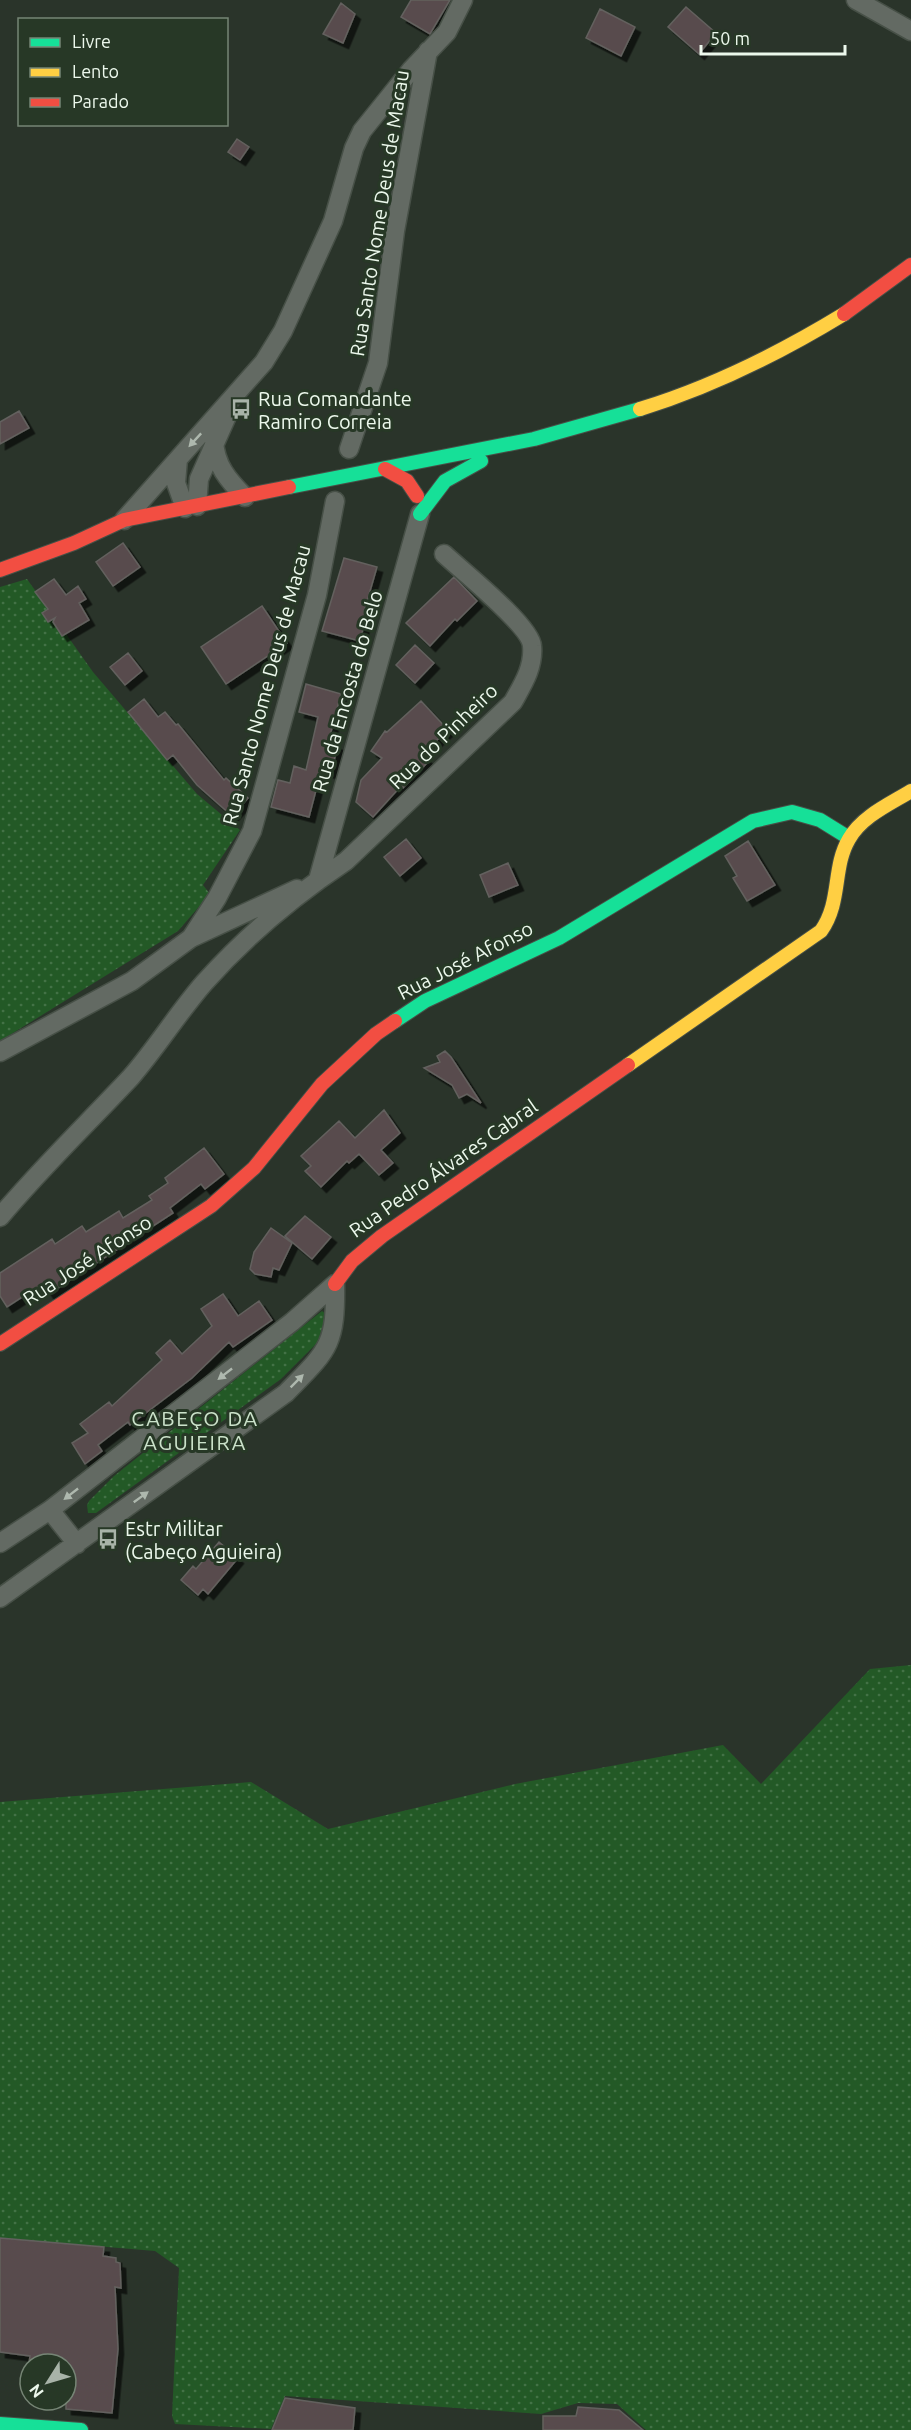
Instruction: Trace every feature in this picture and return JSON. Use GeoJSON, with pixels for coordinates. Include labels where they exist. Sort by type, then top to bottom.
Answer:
{"type":"FeatureCollection","features":[{"type":"Feature","properties":{"kind":"street"},"geometry":{"type":"LineString","coordinates":[[124,520],[241,391],[264,362],[283,331],[333,221],[354,148],[362,131],[428,51],[447,32],[463,0]]}},
{"type":"Feature","properties":{"kind":"street"},"geometry":{"type":"LineString","coordinates":[[856,0],[911,31]]}},
{"type":"Feature","properties":{"kind":"street","name":"Rua Santo Nome Deus de Macau"},"geometry":{"type":"LineString","coordinates":[[349,449],[378,363],[395,231],[428,51]]}},
{"type":"Feature","properties":{"kind":"street"},"geometry":{"type":"LineString","coordinates":[[882,291],[911,265]]}},
{"type":"Feature","properties":{"kind":"street"},"geometry":{"type":"LineString","coordinates":[[0,570],[74,543],[124,520],[501,449],[653,407],[717,382],[779,353],[911,276]]}},
{"type":"Feature","properties":{"kind":"street"},"geometry":{"type":"LineString","coordinates":[[191,507],[214,440],[241,391]]}},
{"type":"Feature","properties":{"kind":"street"},"geometry":{"type":"LineString","coordinates":[[214,440],[218,462],[227,480],[245,497]]}},
{"type":"Feature","properties":{"kind":"street"},"geometry":{"type":"LineString","coordinates":[[420,514],[439,484],[454,473],[501,449]]}},
{"type":"Feature","properties":{"kind":"street"},"geometry":{"type":"LineString","coordinates":[[178,459],[176,483],[191,507]]}},
{"type":"Feature","properties":{"kind":"street"},"geometry":{"type":"LineString","coordinates":[[426,462],[436,472],[439,484]]}},
{"type":"Feature","properties":{"kind":"street"},"geometry":{"type":"LineString","coordinates":[[420,514],[417,496],[420,477],[426,462]]}},
{"type":"Feature","properties":{"kind":"street"},"geometry":{"type":"LineString","coordinates":[[385,470],[407,480],[417,496]]}},
{"type":"Feature","properties":{"kind":"street","name":"Rua Santo Nome Deus de Macau"},"geometry":{"type":"LineString","coordinates":[[191,938],[217,898],[252,831],[317,595],[335,501]]}},
{"type":"Feature","properties":{"kind":"street","name":"Rua da Encosta do Belo"},"geometry":{"type":"LineString","coordinates":[[318,880],[420,514]]}},
{"type":"Feature","properties":{"kind":"street","name":"Rua do Pinheiro"},"geometry":{"type":"LineString","coordinates":[[318,880],[346,861],[513,702],[530,670],[533,644],[521,624],[444,554]]}},
{"type":"Feature","properties":{"kind":"street"},"geometry":{"type":"LineString","coordinates":[[849,838],[868,820],[911,791]]}},
{"type":"Feature","properties":{"kind":"street","name":"Rua José Afonso"},"geometry":{"type":"LineString","coordinates":[[0,1344],[211,1206],[254,1168],[322,1084],[376,1034],[425,1001],[559,938],[753,821],[792,812],[820,820],[849,838]]}},
{"type":"Feature","properties":{"kind":"street","name":"Rua Pedro Álvares Cabral"},"geometry":{"type":"LineString","coordinates":[[0,1543],[50,1510],[292,1322],[335,1284],[352,1262],[382,1236],[820,931],[833,914],[849,838]]}},
{"type":"Feature","properties":{"kind":"street"},"geometry":{"type":"LineString","coordinates":[[0,1052],[132,981],[191,938],[318,880]]}},
{"type":"Feature","properties":{"kind":"street"},"geometry":{"type":"LineString","coordinates":[[0,1217],[29,1182],[132,1075],[205,982],[258,930],[318,880]]}},
{"type":"Feature","properties":{"kind":"street"},"geometry":{"type":"LineString","coordinates":[[0,1598],[285,1393],[321,1358],[336,1322],[335,1284]]}},
{"type":"Feature","properties":{"kind":"street"},"geometry":{"type":"LineString","coordinates":[[50,1510],[76,1544]]}},
{"type":"Feature","properties":{"kind":"street"},"geometry":{"type":"LineString","coordinates":[[0,2424],[81,2430]]}},
{"type":"Feature","properties":{"kind":"green space"},"geometry":{"type":"Polygon","coordinates":[[[27,579],[93,672],[197,794],[240,830],[203,885],[210,894],[178,931],[0,1041],[0,587],[27,579]]]}},
{"type":"Feature","properties":{"kind":"green space"},"geometry":{"type":"Polygon","coordinates":[[[322,1311],[326,1314],[318,1342],[281,1379],[96,1513],[88,1513],[89,1501],[114,1476],[322,1311]]]}},
{"type":"Feature","properties":{"kind":"green space"},"geometry":{"type":"Polygon","coordinates":[[[911,1665],[911,2430],[646,2430],[617,2404],[578,2403],[541,2414],[285,2396],[271,2429],[175,2424],[172,2416],[179,2268],[155,2251],[0,2238],[0,1802],[251,1782],[328,1829],[515,1784],[723,1745],[761,1784],[870,1669],[911,1665]]]}},
{"type":"Feature","properties":{"kind":"building"},"geometry":{"type":"Polygon","coordinates":[[[411,0],[450,0],[430,34],[401,17],[411,0]]]}},
{"type":"Feature","properties":{"kind":"building"},"geometry":{"type":"Polygon","coordinates":[[[341,3],[355,14],[343,43],[323,34],[341,3]]]}},
{"type":"Feature","properties":{"kind":"building"},"geometry":{"type":"Polygon","coordinates":[[[686,7],[716,33],[699,54],[668,27],[686,7]]]}},
{"type":"Feature","properties":{"kind":"building"},"geometry":{"type":"Polygon","coordinates":[[[600,9],[635,27],[621,56],[586,38],[600,9]]]}},
{"type":"Feature","properties":{"kind":"building"},"geometry":{"type":"Polygon","coordinates":[[[237,139],[249,147],[240,160],[228,152],[237,139]]]}},
{"type":"Feature","properties":{"kind":"building"},"geometry":{"type":"Polygon","coordinates":[[[19,411],[29,428],[0,444],[0,422],[19,411]]]}},
{"type":"Feature","properties":{"kind":"building"},"geometry":{"type":"Polygon","coordinates":[[[123,543],[140,567],[113,586],[96,562],[123,543]]]}},
{"type":"Feature","properties":{"kind":"building"},"geometry":{"type":"Polygon","coordinates":[[[344,558],[377,567],[364,612],[367,613],[360,641],[322,631],[344,558]]]}},
{"type":"Feature","properties":{"kind":"building"},"geometry":{"type":"Polygon","coordinates":[[[454,577],[477,601],[457,621],[455,619],[430,646],[406,623],[454,577]]]}},
{"type":"Feature","properties":{"kind":"building"},"geometry":{"type":"Polygon","coordinates":[[[54,579],[66,595],[78,586],[86,599],[79,603],[89,620],[62,636],[53,622],[55,618],[48,622],[42,613],[48,609],[35,592],[54,579]]]}},
{"type":"Feature","properties":{"kind":"building"},"geometry":{"type":"Polygon","coordinates":[[[262,606],[287,643],[226,684],[201,647],[262,606]]]}},
{"type":"Feature","properties":{"kind":"building"},"geometry":{"type":"Polygon","coordinates":[[[415,645],[434,663],[415,683],[396,665],[415,645]]]}},
{"type":"Feature","properties":{"kind":"building"},"geometry":{"type":"Polygon","coordinates":[[[128,653],[142,671],[125,685],[110,667],[128,653]]]}},
{"type":"Feature","properties":{"kind":"building"},"geometry":{"type":"Polygon","coordinates":[[[306,684],[341,694],[328,743],[338,745],[331,773],[321,771],[309,817],[271,807],[278,780],[290,783],[294,766],[306,770],[318,717],[299,712],[306,684]]]}},
{"type":"Feature","properties":{"kind":"building"},"geometry":{"type":"Polygon","coordinates":[[[144,699],[158,717],[165,712],[176,725],[178,724],[224,780],[226,778],[248,798],[232,816],[197,785],[173,755],[167,760],[128,712],[144,699]]]}},
{"type":"Feature","properties":{"kind":"building"},"geometry":{"type":"Polygon","coordinates":[[[421,701],[448,730],[422,754],[429,761],[403,788],[401,786],[373,817],[356,802],[361,780],[382,758],[371,751],[385,731],[387,732],[421,701]]]}},
{"type":"Feature","properties":{"kind":"building"},"geometry":{"type":"Polygon","coordinates":[[[406,839],[421,858],[400,876],[384,857],[406,839]]]}},
{"type":"Feature","properties":{"kind":"building"},"geometry":{"type":"Polygon","coordinates":[[[748,841],[775,885],[747,901],[733,878],[737,876],[725,856],[748,841]]]}},
{"type":"Feature","properties":{"kind":"building"},"geometry":{"type":"Polygon","coordinates":[[[508,863],[518,885],[489,897],[480,875],[508,863]]]}},
{"type":"Feature","properties":{"kind":"building"},"geometry":{"type":"Polygon","coordinates":[[[445,1051],[481,1103],[467,1094],[459,1098],[452,1085],[424,1068],[440,1062],[437,1056],[445,1051]]]}},
{"type":"Feature","properties":{"kind":"building"},"geometry":{"type":"Polygon","coordinates":[[[384,1110],[400,1133],[381,1150],[393,1163],[379,1175],[359,1154],[349,1163],[347,1161],[321,1187],[305,1171],[311,1166],[301,1156],[339,1121],[355,1138],[384,1110]]]}},
{"type":"Feature","properties":{"kind":"building"},"geometry":{"type":"Polygon","coordinates":[[[204,1148],[224,1174],[205,1189],[201,1184],[170,1208],[173,1213],[49,1294],[42,1284],[7,1307],[0,1296],[0,1273],[52,1239],[55,1244],[82,1226],[86,1232],[119,1211],[123,1218],[152,1200],[149,1196],[168,1183],[165,1178],[204,1148]]]}},
{"type":"Feature","properties":{"kind":"building"},"geometry":{"type":"Polygon","coordinates":[[[305,1216],[331,1237],[312,1259],[285,1236],[305,1216]]]}},
{"type":"Feature","properties":{"kind":"building"},"geometry":{"type":"Polygon","coordinates":[[[271,1228],[292,1243],[279,1270],[273,1268],[271,1277],[255,1274],[250,1269],[254,1252],[271,1228]]]}},
{"type":"Feature","properties":{"kind":"building"},"geometry":{"type":"Polygon","coordinates":[[[223,1294],[238,1316],[259,1301],[272,1320],[233,1347],[229,1342],[192,1378],[130,1425],[128,1422],[98,1445],[102,1451],[85,1464],[72,1443],[88,1433],[80,1424],[109,1402],[112,1406],[162,1360],[156,1353],[170,1340],[182,1354],[212,1326],[201,1309],[223,1294]]]}},
{"type":"Feature","properties":{"kind":"building"},"geometry":{"type":"Polygon","coordinates":[[[219,1542],[238,1558],[208,1594],[203,1589],[198,1595],[181,1580],[193,1566],[196,1569],[219,1542]]]}},
{"type":"Feature","properties":{"kind":"building"},"geometry":{"type":"Polygon","coordinates":[[[0,2238],[104,2247],[103,2256],[116,2258],[116,2262],[120,2263],[121,2288],[115,2287],[118,2349],[112,2413],[78,2410],[78,2352],[18,2352],[18,2354],[0,2352],[0,2238]]]}},
{"type":"Feature","properties":{"kind":"building"},"geometry":{"type":"Polygon","coordinates":[[[285,2398],[355,2408],[353,2430],[272,2430],[285,2398]]]}},
{"type":"Feature","properties":{"kind":"building"},"geometry":{"type":"Polygon","coordinates":[[[578,2407],[619,2410],[643,2430],[543,2430],[543,2416],[576,2416],[578,2407]]]}},
{"type":"Feature","properties":{"kind":"traffic: fast"},"geometry":{"type":"LineString","coordinates":[[289,487],[534,439],[640,409]]}},
{"type":"Feature","properties":{"kind":"traffic: fast"},"geometry":{"type":"LineString","coordinates":[[420,514],[445,481],[481,461]]}},
{"type":"Feature","properties":{"kind":"traffic: fast"},"geometry":{"type":"LineString","coordinates":[[395,1021],[425,1001],[559,938],[753,821],[792,812],[820,820],[849,838]]}},
{"type":"Feature","properties":{"kind":"traffic: fast"},"geometry":{"type":"LineString","coordinates":[[0,2424],[81,2430]]}},
{"type":"Feature","properties":{"kind":"traffic: slow"},"geometry":{"type":"LineString","coordinates":[[640,409],[745,368],[844,314]]}},
{"type":"Feature","properties":{"kind":"traffic: slow"},"geometry":{"type":"LineString","coordinates":[[628,1065],[821,931],[832,908],[840,861],[849,839],[869,817],[911,791]]}},
{"type":"Feature","properties":{"kind":"traffic: jam"},"geometry":{"type":"LineString","coordinates":[[844,314],[911,265]]}},
{"type":"Feature","properties":{"kind":"traffic: jam"},"geometry":{"type":"LineString","coordinates":[[385,469],[407,481],[417,496]]}},
{"type":"Feature","properties":{"kind":"traffic: jam"},"geometry":{"type":"LineString","coordinates":[[0,570],[74,543],[124,520],[289,487]]}},
{"type":"Feature","properties":{"kind":"traffic: jam"},"geometry":{"type":"LineString","coordinates":[[0,1344],[211,1206],[254,1168],[322,1084],[376,1034],[395,1021]]}},
{"type":"Feature","properties":{"kind":"traffic: jam"},"geometry":{"type":"LineString","coordinates":[[335,1284],[352,1261],[382,1236],[628,1065]]}},
{"type":"Feature","properties":{"kind":"place","name":"Rua Comandante Ramiro Correia"},"geometry":{"type":"Point","coordinates":[241,409]}},
{"type":"Feature","properties":{"kind":"place","name":"Estr Militar (Cabeço Aguieira)"},"geometry":{"type":"Point","coordinates":[108,1539]}},
{"type":"Feature","properties":{"kind":"district","name":"CABEÇO DA AGUIEIRA"},"geometry":{"type":"Point","coordinates":[195,1430]}}]}
